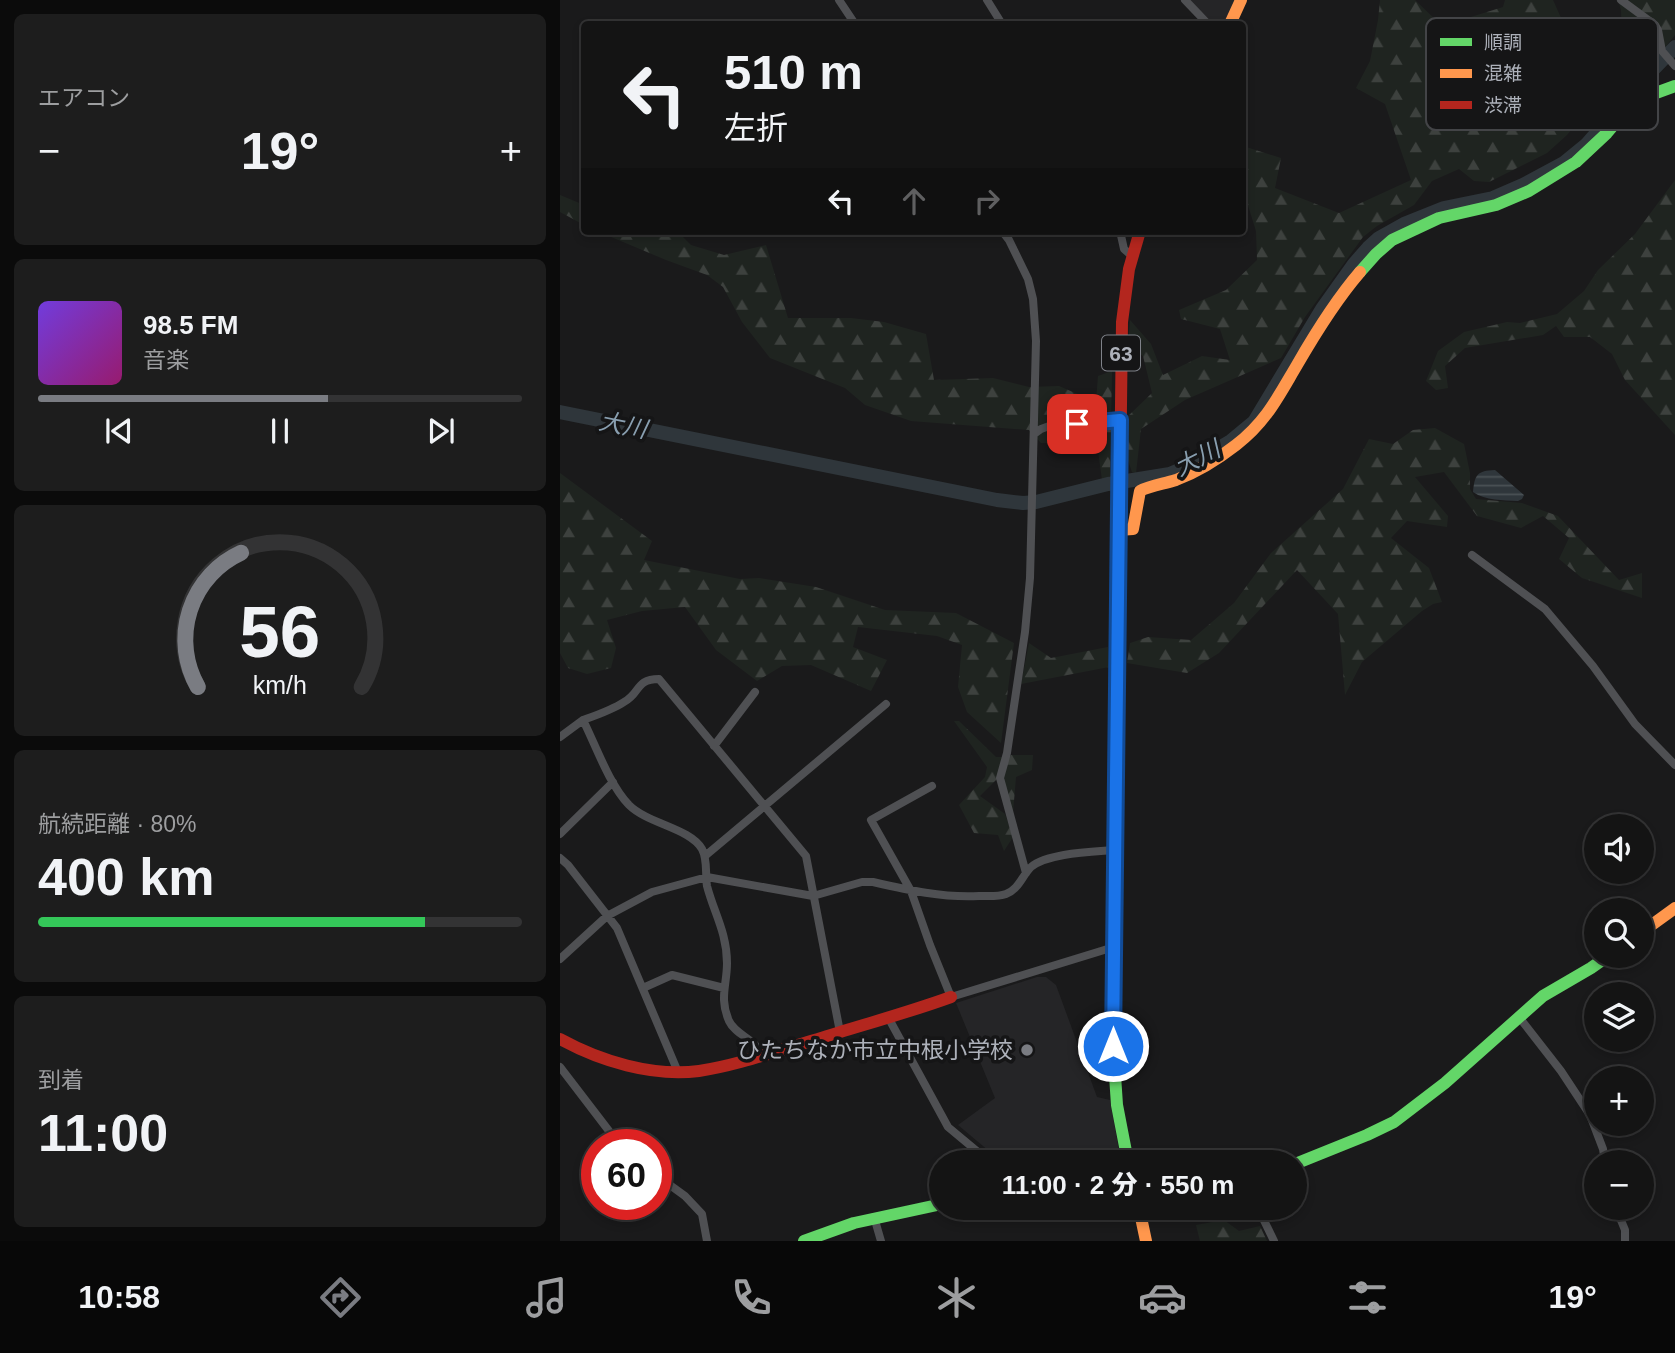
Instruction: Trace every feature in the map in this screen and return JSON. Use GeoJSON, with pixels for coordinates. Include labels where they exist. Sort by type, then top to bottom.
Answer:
{"type":"FeatureCollection","features":[{"type":"Feature","properties":{"kind":"street"},"geometry":{"type":"LineString","coordinates":[[839,0],[853,21]]}},
{"type":"Feature","properties":{"kind":"street"},"geometry":{"type":"LineString","coordinates":[[987,0],[1000,21]]}},
{"type":"Feature","properties":{"kind":"street"},"geometry":{"type":"LineString","coordinates":[[1185,0],[1205,21]]}},
{"type":"Feature","properties":{"kind":"street"},"geometry":{"type":"LineString","coordinates":[[1231,21],[1241,0]]}},
{"type":"Feature","properties":{"kind":"street"},"geometry":{"type":"LineString","coordinates":[[1621,0],[1645,18]]}},
{"type":"Feature","properties":{"kind":"street"},"geometry":{"type":"LineString","coordinates":[[1658,30],[1663,53],[1673,63]]}},
{"type":"Feature","properties":{"kind":"street"},"geometry":{"type":"LineString","coordinates":[[1658,92],[1675,86]]}},
{"type":"Feature","properties":{"kind":"street"},"geometry":{"type":"LineString","coordinates":[[1118,530],[1133,529],[1140,491],[1178,479],[1219,457],[1254,430],[1265,418],[1340,295],[1392,240],[1439,218],[1496,205],[1540,185],[1576,162],[1608,130]]}},
{"type":"Feature","properties":{"kind":"street"},"geometry":{"type":"LineString","coordinates":[[1005,235],[1028,279],[1033,299],[1036,341],[1030,578],[1007,754],[1000,778],[1026,873]]}},
{"type":"Feature","properties":{"kind":"street"},"geometry":{"type":"LineString","coordinates":[[1121,235],[1124,250],[1132,256]]}},
{"type":"Feature","properties":{"kind":"street","name":"63"},"geometry":{"type":"LineString","coordinates":[[1126,1150],[1117,1104],[1113,1046],[1118,530],[1123,311],[1132,256],[1139,235]]}},
{"type":"Feature","properties":{"kind":"street"},"geometry":{"type":"LineString","coordinates":[[1034,434],[1052,425],[1120,420]]}},
{"type":"Feature","properties":{"kind":"street"},"geometry":{"type":"LineString","coordinates":[[1472,555],[1545,609],[1594,666],[1635,724],[1675,765]]}},
{"type":"Feature","properties":{"kind":"street"},"geometry":{"type":"LineString","coordinates":[[560,737],[583,720],[627,701],[643,682],[659,679],[806,856],[840,1032]]}},
{"type":"Feature","properties":{"kind":"street"},"geometry":{"type":"LineString","coordinates":[[714,746],[755,692]]}},
{"type":"Feature","properties":{"kind":"street"},"geometry":{"type":"LineString","coordinates":[[705,856],[886,704]]}},
{"type":"Feature","properties":{"kind":"street"},"geometry":{"type":"LineString","coordinates":[[583,720],[613,782],[628,804],[638,812],[695,840],[702,848],[707,885],[725,935],[727,961],[723,996],[729,1023],[759,1047],[761,1055]]}},
{"type":"Feature","properties":{"kind":"street"},"geometry":{"type":"LineString","coordinates":[[560,834],[613,782]]}},
{"type":"Feature","properties":{"kind":"street"},"geometry":{"type":"LineString","coordinates":[[932,786],[871,820],[911,891],[951,997]]}},
{"type":"Feature","properties":{"kind":"street"},"geometry":{"type":"LineString","coordinates":[[560,959],[607,916],[652,892],[706,877],[813,896],[862,882],[942,896],[1000,895],[1019,885],[1033,865],[1050,857],[1115,850]]}},
{"type":"Feature","properties":{"kind":"street"},"geometry":{"type":"LineString","coordinates":[[560,858],[617,928],[678,1072]]}},
{"type":"Feature","properties":{"kind":"street"},"geometry":{"type":"LineString","coordinates":[[1654,923],[1675,908]]}},
{"type":"Feature","properties":{"kind":"street"},"geometry":{"type":"LineString","coordinates":[[560,1039],[584,1052],[618,1064],[678,1072],[715,1068],[1114,947]]}},
{"type":"Feature","properties":{"kind":"street"},"geometry":{"type":"LineString","coordinates":[[1307,1159],[1394,1122],[1445,1083],[1543,996],[1591,968]]}},
{"type":"Feature","properties":{"kind":"street"},"geometry":{"type":"LineString","coordinates":[[643,988],[672,975],[723,988]]}},
{"type":"Feature","properties":{"kind":"street"},"geometry":{"type":"LineString","coordinates":[[888,1017],[948,1127],[976,1150]]}},
{"type":"Feature","properties":{"kind":"street"},"geometry":{"type":"LineString","coordinates":[[1520,1017],[1590,1115],[1603,1150]]}},
{"type":"Feature","properties":{"kind":"street"},"geometry":{"type":"LineString","coordinates":[[560,1067],[608,1129]]}},
{"type":"Feature","properties":{"kind":"street"},"geometry":{"type":"LineString","coordinates":[[672,1187],[702,1214],[707,1241]]}},
{"type":"Feature","properties":{"kind":"street"},"geometry":{"type":"LineString","coordinates":[[804,1241],[874,1217],[929,1206]]}},
{"type":"Feature","properties":{"kind":"street"},"geometry":{"type":"LineString","coordinates":[[874,1217],[881,1241]]}},
{"type":"Feature","properties":{"kind":"street"},"geometry":{"type":"LineString","coordinates":[[1142,1220],[1146,1241]]}},
{"type":"Feature","properties":{"kind":"street"},"geometry":{"type":"LineString","coordinates":[[1264,1220],[1275,1241]]}},
{"type":"Feature","properties":{"kind":"street"},"geometry":{"type":"LineString","coordinates":[[1621,1220],[1625,1230],[1625,1241]]}},
{"type":"Feature","properties":{"kind":"shaded area"},"geometry":{"type":"Polygon","coordinates":[[[1190,0],[1237,0],[1227,21],[1211,21],[1190,0]]]}},
{"type":"Feature","properties":{"kind":"shaded area"},"geometry":{"type":"Polygon","coordinates":[[[1495,470],[1524,495],[1522,499],[1495,500],[1473,492],[1478,475],[1484,471],[1495,470]]]}},
{"type":"Feature","properties":{"kind":"shaded area","name":"ひたちなか市立中根小学校"},"geometry":{"type":"Polygon","coordinates":[[[1037,977],[1046,977],[1056,985],[1097,1097],[1110,1100],[1119,1150],[988,1150],[958,1125],[995,1098],[956,1003],[1037,977]]]}},
{"type":"Feature","properties":{"kind":"green space"},"geometry":{"type":"Polygon","coordinates":[[[1380,0],[1415,0],[1434,18],[1426,18],[1426,130],[1571,130],[1547,153],[1489,182],[1474,181],[1459,169],[1432,181],[1414,205],[1363,237],[1305,317],[1281,358],[1185,400],[1141,429],[1136,473],[1132,472],[1127,457],[1126,418],[1152,393],[1143,356],[1128,346],[1130,320],[1151,344],[1163,375],[1202,356],[1230,360],[1220,329],[1181,319],[1179,310],[1226,290],[1257,260],[1256,231],[1246,199],[1246,147],[1281,158],[1275,188],[1339,213],[1411,180],[1385,104],[1356,88],[1370,61],[1380,0]]]}},
{"type":"Feature","properties":{"kind":"green space"},"geometry":{"type":"Polygon","coordinates":[[[1505,0],[1553,0],[1561,18],[1468,18],[1503,7],[1505,0]]]}},
{"type":"Feature","properties":{"kind":"green space"},"geometry":{"type":"Polygon","coordinates":[[[1618,0],[1675,0],[1675,35],[1658,53],[1658,18],[1621,18],[1618,0]]]}},
{"type":"Feature","properties":{"kind":"green space"},"geometry":{"type":"Polygon","coordinates":[[[1675,180],[1675,435],[1625,380],[1612,354],[1590,337],[1564,337],[1556,326],[1543,335],[1465,348],[1445,366],[1448,388],[1436,390],[1426,381],[1438,351],[1464,332],[1557,314],[1584,291],[1598,270],[1635,234],[1675,180]]]}},
{"type":"Feature","properties":{"kind":"green space"},"geometry":{"type":"Polygon","coordinates":[[[560,195],[581,204],[581,223],[560,212],[560,195]]]}},
{"type":"Feature","properties":{"kind":"green space"},"geometry":{"type":"Polygon","coordinates":[[[607,235],[681,235],[691,245],[724,255],[766,245],[788,318],[851,318],[884,322],[926,334],[934,380],[993,378],[1029,387],[1059,386],[1096,402],[1098,376],[1112,371],[1110,476],[1102,480],[1097,443],[1041,443],[1029,430],[911,421],[865,405],[845,388],[770,358],[742,322],[723,287],[707,275],[607,235]]]}},
{"type":"Feature","properties":{"kind":"green space"},"geometry":{"type":"Polygon","coordinates":[[[1435,428],[1464,444],[1470,473],[1470,489],[1476,499],[1522,503],[1558,516],[1619,580],[1642,573],[1642,598],[1582,578],[1559,559],[1569,538],[1543,516],[1521,528],[1477,516],[1444,472],[1415,477],[1448,516],[1447,527],[1407,521],[1391,538],[1429,568],[1442,602],[1422,611],[1362,662],[1345,695],[1338,614],[1297,570],[1219,653],[1187,673],[1127,663],[1130,643],[1148,637],[1191,640],[1234,603],[1271,553],[1343,489],[1369,439],[1393,444],[1413,430],[1435,428]]]}},
{"type":"Feature","properties":{"kind":"green space"},"geometry":{"type":"Polygon","coordinates":[[[560,473],[652,541],[644,560],[740,579],[759,578],[816,587],[885,610],[956,613],[1014,643],[1001,743],[967,712],[958,687],[962,645],[937,636],[858,627],[853,647],[887,660],[871,691],[811,665],[782,666],[757,681],[716,650],[685,607],[642,611],[607,620],[616,648],[611,668],[587,674],[568,668],[560,653],[560,473]]]}},
{"type":"Feature","properties":{"kind":"green space"},"geometry":{"type":"Polygon","coordinates":[[[1029,643],[1051,658],[1108,647],[1109,667],[1021,684],[1029,643]]]}},
{"type":"Feature","properties":{"kind":"green space"},"geometry":{"type":"Polygon","coordinates":[[[954,721],[959,721],[996,757],[1003,757],[997,779],[980,796],[1005,814],[1013,837],[1004,851],[998,835],[974,833],[959,805],[985,777],[987,767],[954,721]]]}},
{"type":"Feature","properties":{"kind":"green space"},"geometry":{"type":"Polygon","coordinates":[[[1009,755],[1033,755],[1032,770],[1016,777],[1013,813],[1002,780],[1009,755]]]}},
{"type":"Feature","properties":{"kind":"green space"},"geometry":{"type":"Polygon","coordinates":[[[1224,1220],[1239,1231],[1260,1226],[1267,1241],[1200,1241],[1196,1225],[1224,1220]]]}},
{"type":"Feature","properties":{"kind":"waterway","name":"大川"},"geometry":{"type":"LineString","coordinates":[[1658,65],[1675,47]]}},
{"type":"Feature","properties":{"kind":"waterway","name":"大川"},"geometry":{"type":"LineString","coordinates":[[560,412],[1023,503],[1108,484],[1170,474],[1231,441],[1254,422],[1322,309],[1354,264],[1379,238],[1404,224],[1444,208],[1493,198],[1523,185],[1564,163],[1599,130]]}},
{"type":"Feature","properties":{"kind":"traffic: fast"},"geometry":{"type":"LineString","coordinates":[[1658,92],[1675,86]]}},
{"type":"Feature","properties":{"kind":"traffic: fast"},"geometry":{"type":"LineString","coordinates":[[1360,272],[1392,240],[1439,218],[1496,205],[1529,191],[1576,162],[1610,130]]}},
{"type":"Feature","properties":{"kind":"traffic: fast"},"geometry":{"type":"LineString","coordinates":[[1119,572],[1113,1046],[1117,1105],[1126,1150]]}},
{"type":"Feature","properties":{"kind":"traffic: fast"},"geometry":{"type":"LineString","coordinates":[[1307,1159],[1394,1122],[1445,1083],[1543,996],[1591,968]]}},
{"type":"Feature","properties":{"kind":"traffic: fast"},"geometry":{"type":"LineString","coordinates":[[804,1241],[854,1223],[929,1207]]}},
{"type":"Feature","properties":{"kind":"traffic: slow"},"geometry":{"type":"LineString","coordinates":[[1231,21],[1241,0]]}},
{"type":"Feature","properties":{"kind":"traffic: slow"},"geometry":{"type":"LineString","coordinates":[[1118,530],[1133,529],[1140,491],[1176,480],[1199,469],[1229,450],[1256,427],[1277,398],[1326,317],[1360,272]]}},
{"type":"Feature","properties":{"kind":"traffic: slow"},"geometry":{"type":"LineString","coordinates":[[1654,923],[1675,908]]}},
{"type":"Feature","properties":{"kind":"traffic: slow"},"geometry":{"type":"LineString","coordinates":[[1142,1220],[1146,1241]]}},
{"type":"Feature","properties":{"kind":"traffic: jam"},"geometry":{"type":"LineString","coordinates":[[1119,572],[1122,322],[1129,269],[1139,235]]}},
{"type":"Feature","properties":{"kind":"traffic: jam"},"geometry":{"type":"LineString","coordinates":[[560,1039],[627,1066],[663,1072],[699,1071],[759,1057],[951,997]]}},
{"type":"Feature","properties":{"kind":"place","name":"ひたちなか市立中根小学校"},"geometry":{"type":"Point","coordinates":[1027,1050]}},
{"type":"Feature","properties":{"kind":"route"},"geometry":{"type":"LineString","coordinates":[[1077,424],[1120,420],[1113,1046]]}}]}
